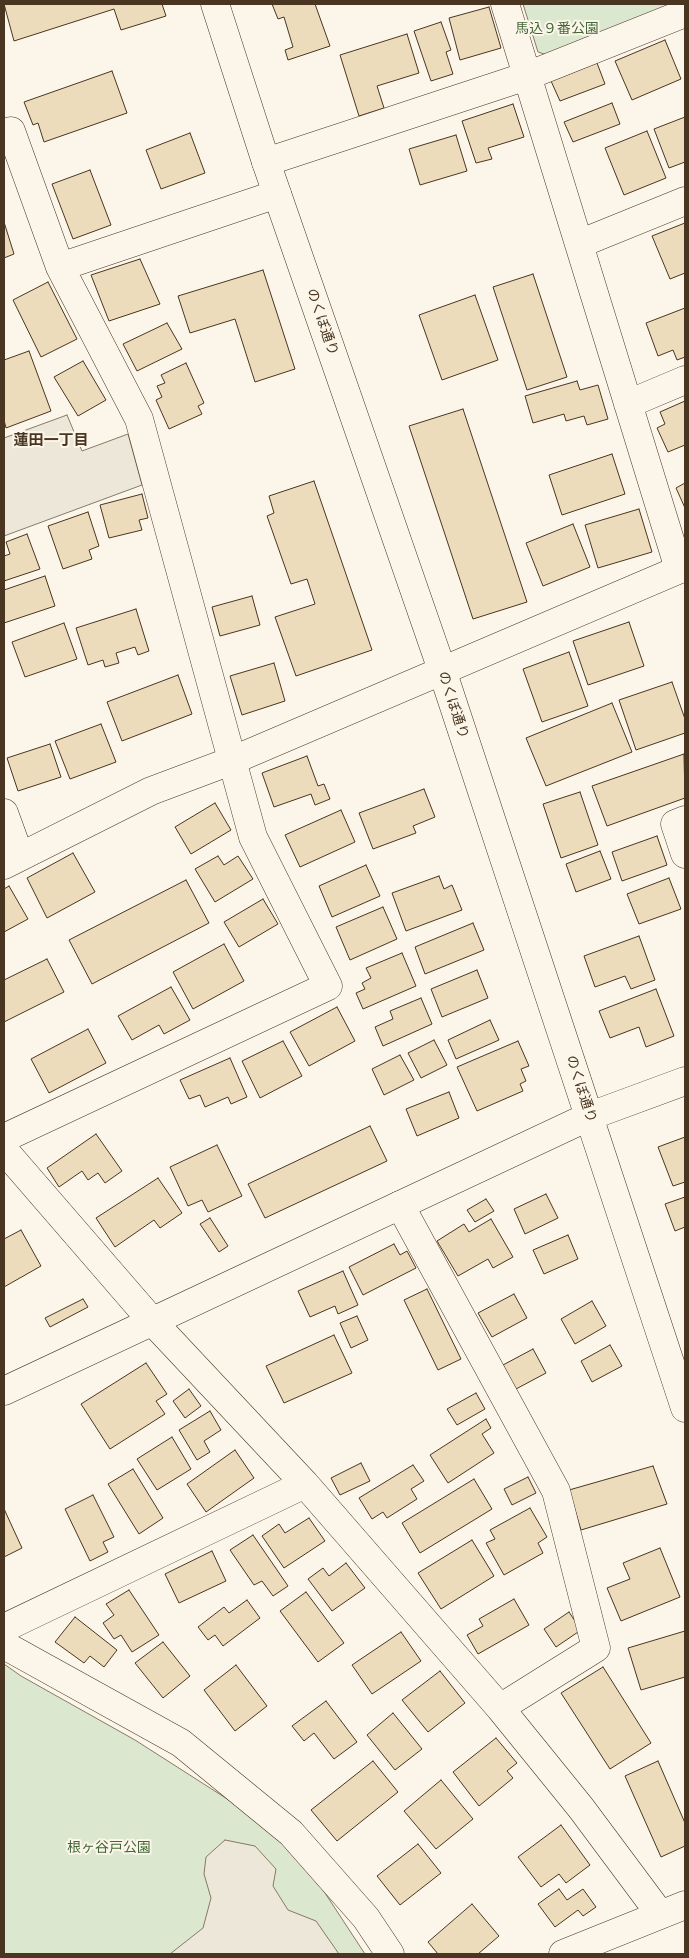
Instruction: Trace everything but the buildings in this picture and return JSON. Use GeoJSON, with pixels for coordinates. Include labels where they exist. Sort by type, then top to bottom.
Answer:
{"type":"FeatureCollection","features":[{"type":"Feature","properties":{"kind":"street","name":"のくぼ通り"},"geometry":{"type":"LineString","coordinates":[[215,4],[266,162],[442,670],[685,1408]]}},
{"type":"Feature","properties":{"kind":"street"},"geometry":{"type":"LineString","coordinates":[[4,813],[12,861],[151,791],[230,761],[682,568],[628,404],[505,4]]}},
{"type":"Feature","properties":{"kind":"street"},"geometry":{"type":"LineString","coordinates":[[266,162],[527,76],[685,13]]}},
{"type":"Feature","properties":{"kind":"street"},"geometry":{"type":"LineString","coordinates":[[4,132],[11,131],[60,267],[139,419],[252,837],[328,986],[4,1138]]}},
{"type":"Feature","properties":{"kind":"street"},"geometry":{"type":"LineString","coordinates":[[60,267],[277,194]]}},
{"type":"Feature","properties":{"kind":"street"},"geometry":{"type":"LineString","coordinates":[[578,244],[685,201]]}},
{"type":"Feature","properties":{"kind":"street"},"geometry":{"type":"LineString","coordinates":[[628,404],[685,380]]}},
{"type":"Feature","properties":{"kind":"street"},"geometry":{"type":"LineString","coordinates":[[685,820],[675,824],[685,854]]}},
{"type":"Feature","properties":{"kind":"street"},"geometry":{"type":"LineString","coordinates":[[4,1390],[590,1116],[685,1081]]}},
{"type":"Feature","properties":{"kind":"street"},"geometry":{"type":"LineString","coordinates":[[4,1150],[152,1321],[305,1484],[500,1708],[581,1808],[660,1914]]}},
{"type":"Feature","properties":{"kind":"street"},"geometry":{"type":"LineString","coordinates":[[400,1205],[556,1490],[596,1648],[500,1708]]}},
{"type":"Feature","properties":{"kind":"street"},"geometry":{"type":"LineString","coordinates":[[4,1628],[305,1484]]}},
{"type":"Feature","properties":{"kind":"street"},"geometry":{"type":"LineString","coordinates":[[4,1645],[181,1743],[291,1833],[366,1918],[390,1954]]}},
{"type":"Feature","properties":{"kind":"street"},"geometry":{"type":"LineString","coordinates":[[564,1954],[685,1905]]}},
{"type":"Feature","properties":{"kind":"green space","name":"馬込９番公園"},"geometry":{"type":"Polygon","coordinates":[[[523,4],[681,4],[553,57],[538,52],[523,4]]]}},
{"type":"Feature","properties":{"kind":"green space","name":"根ヶ谷戸公園"},"geometry":{"type":"Polygon","coordinates":[[[4,1664],[21,1676],[135,1740],[246,1811],[308,1867],[365,1954],[4,1954],[4,1664]]]}},
{"type":"Feature","properties":{"kind":"shaded area"},"geometry":{"type":"Polygon","coordinates":[[[67,415],[82,451],[128,434],[142,485],[4,536],[4,438],[67,415]]]}},
{"type":"Feature","properties":{"kind":"shaded area"},"geometry":{"type":"Polygon","coordinates":[[[225,1840],[255,1846],[276,1869],[273,1886],[288,1910],[316,1921],[339,1954],[170,1954],[203,1928],[211,1898],[204,1874],[206,1857],[225,1840]]]}},
{"type":"Feature","properties":{"kind":"district","name":"蓮田一丁目"},"geometry":{"type":"Point","coordinates":[51,441]}}]}
